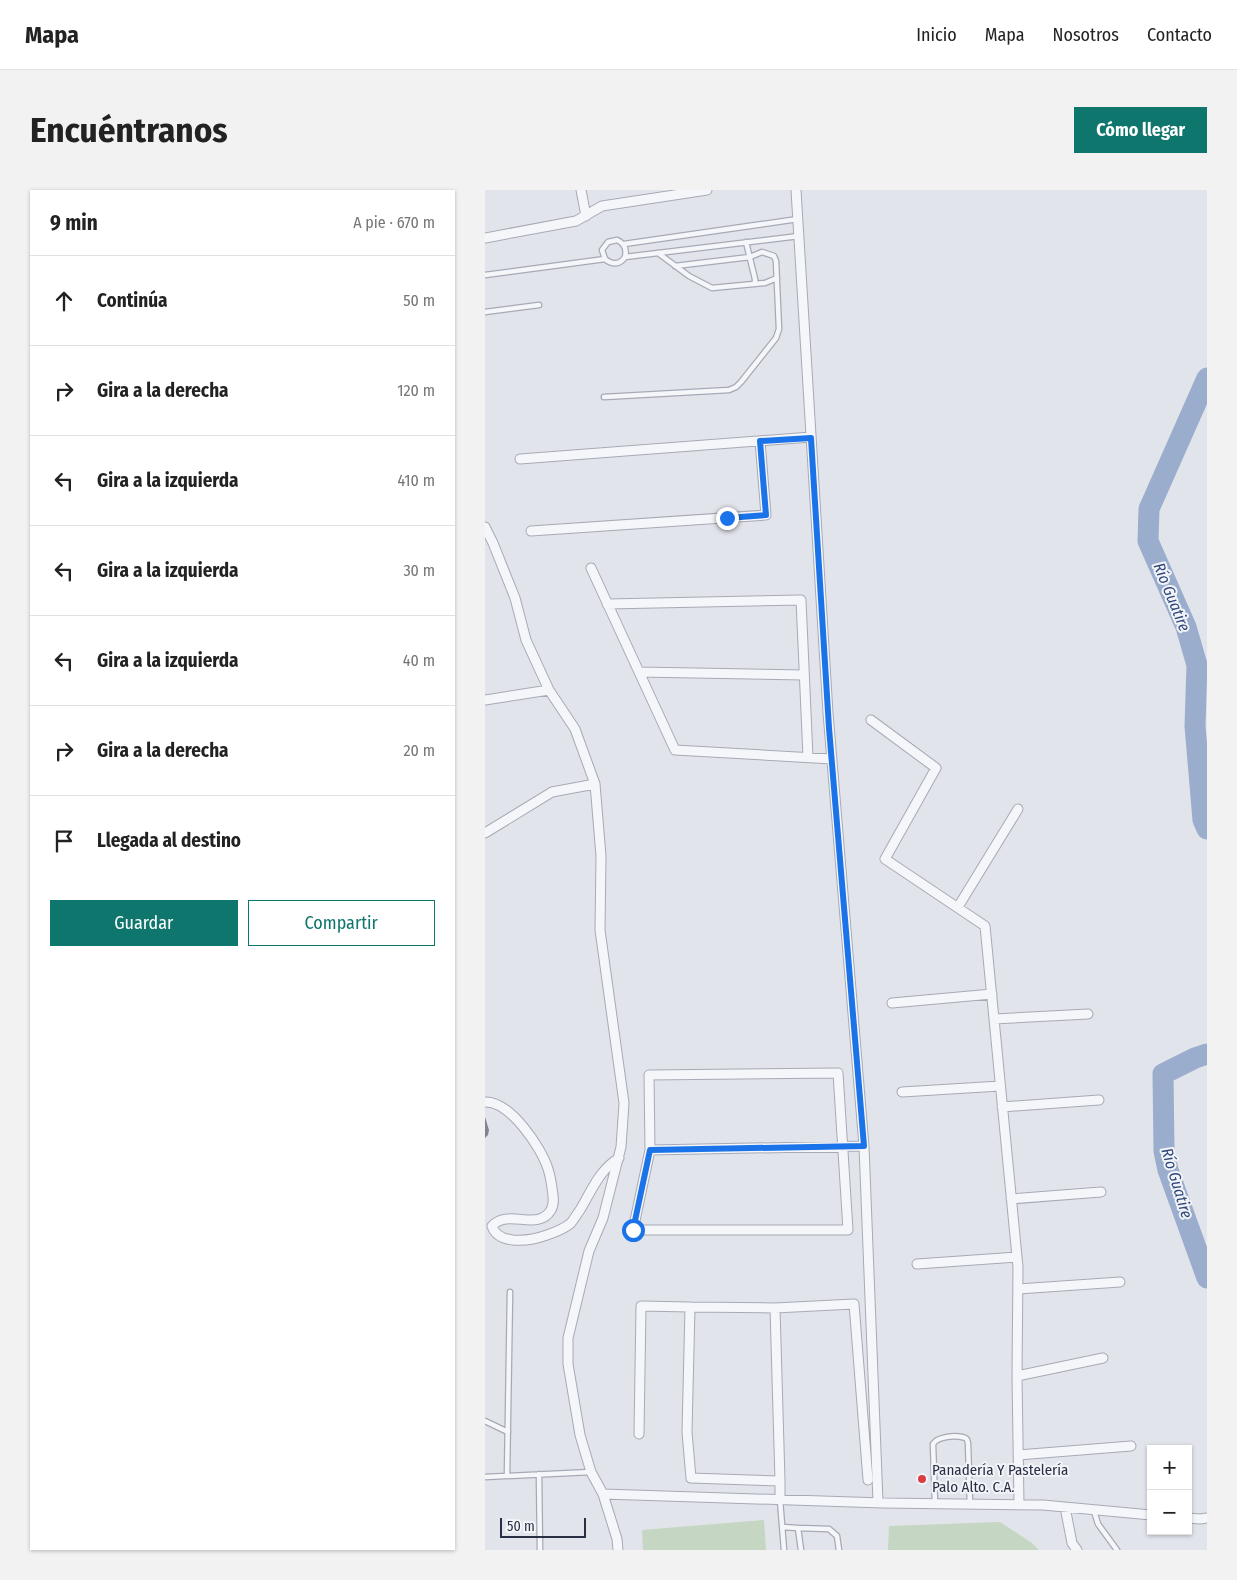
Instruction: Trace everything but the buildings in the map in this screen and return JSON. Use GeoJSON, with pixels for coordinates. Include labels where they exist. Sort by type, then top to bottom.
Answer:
{"type":"FeatureCollection","features":[{"type":"Feature","properties":{"kind":"street"},"geometry":{"type":"LineString","coordinates":[[581,190],[586,216]]}},
{"type":"Feature","properties":{"kind":"street"},"geometry":{"type":"LineString","coordinates":[[485,238],[566,224],[586,216],[602,206],[707,190]]}},
{"type":"Feature","properties":{"kind":"street"},"geometry":{"type":"LineString","coordinates":[[796,190],[832,759],[864,1146],[878,1502]]}},
{"type":"Feature","properties":{"kind":"street"},"geometry":{"type":"LineString","coordinates":[[520,460],[811,438]]}},
{"type":"Feature","properties":{"kind":"street"},"geometry":{"type":"LineString","coordinates":[[531,531],[766,515],[760,441]]}},
{"type":"Feature","properties":{"kind":"street"},"geometry":{"type":"LineString","coordinates":[[485,527],[515,598],[525,640],[549,690],[575,730],[595,784],[601,856],[600,930],[624,1103],[619,1158],[603,1218],[589,1250],[568,1338],[568,1364],[580,1435],[591,1472],[603,1494],[617,1539],[618,1550]]}},
{"type":"Feature","properties":{"kind":"street"},"geometry":{"type":"LineString","coordinates":[[591,568],[675,750],[832,759]]}},
{"type":"Feature","properties":{"kind":"street"},"geometry":{"type":"LineString","coordinates":[[607,604],[801,600],[808,758]]}},
{"type":"Feature","properties":{"kind":"street"},"geometry":{"type":"LineString","coordinates":[[639,672],[804,675]]}},
{"type":"Feature","properties":{"kind":"street"},"geometry":{"type":"LineString","coordinates":[[485,700],[549,690]]}},
{"type":"Feature","properties":{"kind":"street"},"geometry":{"type":"LineString","coordinates":[[871,720],[936,768],[885,859],[985,926],[1017,1257],[1019,1505]]}},
{"type":"Feature","properties":{"kind":"street"},"geometry":{"type":"LineString","coordinates":[[485,833],[552,792],[595,784]]}},
{"type":"Feature","properties":{"kind":"street"},"geometry":{"type":"LineString","coordinates":[[958,907],[1019,809]]}},
{"type":"Feature","properties":{"kind":"street"},"geometry":{"type":"LineString","coordinates":[[892,1003],[991,994]]}},
{"type":"Feature","properties":{"kind":"street"},"geometry":{"type":"LineString","coordinates":[[994,1019],[1087,1014]]}},
{"type":"Feature","properties":{"kind":"street"},"geometry":{"type":"LineString","coordinates":[[838,1073],[848,1230],[633,1230],[650,1150],[649,1075],[838,1073]]}},
{"type":"Feature","properties":{"kind":"street"},"geometry":{"type":"LineString","coordinates":[[902,1092],[1000,1086]]}},
{"type":"Feature","properties":{"kind":"street"},"geometry":{"type":"LineString","coordinates":[[1002,1107],[1099,1100]]}},
{"type":"Feature","properties":{"kind":"street"},"geometry":{"type":"LineString","coordinates":[[485,1102],[501,1106],[525,1130],[549,1169],[553,1198],[551,1210],[547,1215],[540,1218],[528,1221],[502,1218],[496,1221],[492,1226],[493,1230],[500,1236],[513,1240],[528,1240],[559,1232],[571,1222],[589,1196],[594,1184],[610,1163],[619,1158]]}},
{"type":"Feature","properties":{"kind":"street"},"geometry":{"type":"LineString","coordinates":[[650,1150],[864,1146]]}},
{"type":"Feature","properties":{"kind":"street"},"geometry":{"type":"LineString","coordinates":[[1011,1199],[1101,1192]]}},
{"type":"Feature","properties":{"kind":"street"},"geometry":{"type":"LineString","coordinates":[[917,1264],[1017,1257]]}},
{"type":"Feature","properties":{"kind":"street"},"geometry":{"type":"LineString","coordinates":[[1018,1289],[1120,1282]]}},
{"type":"Feature","properties":{"kind":"street"},"geometry":{"type":"LineString","coordinates":[[639,1434],[641,1306],[775,1308],[854,1304],[867,1480]]}},
{"type":"Feature","properties":{"kind":"street"},"geometry":{"type":"LineString","coordinates":[[690,1306],[687,1432],[691,1478],[780,1480]]}},
{"type":"Feature","properties":{"kind":"street"},"geometry":{"type":"LineString","coordinates":[[775,1308],[780,1500]]}},
{"type":"Feature","properties":{"kind":"street"},"geometry":{"type":"LineString","coordinates":[[1017,1376],[1103,1358]]}},
{"type":"Feature","properties":{"kind":"street"},"geometry":{"type":"LineString","coordinates":[[1018,1455],[1131,1446]]}},
{"type":"Feature","properties":{"kind":"street"},"geometry":{"type":"LineString","coordinates":[[603,1494],[1019,1505],[1147,1515]]}},
{"type":"Feature","properties":{"kind":"street"},"geometry":{"type":"LineString","coordinates":[[1065,1507],[1072,1543],[1077,1550]]}},
{"type":"Feature","properties":{"kind":"street"},"geometry":{"type":"LineString","coordinates":[[1192,1518],[1207,1518]]}},
{"type":"Feature","properties":{"kind":"lane"},"geometry":{"type":"LineString","coordinates":[[624,244],[626,248],[623,261],[613,264],[605,259],[602,250],[608,242],[617,240],[624,244],[798,219]]}},
{"type":"Feature","properties":{"kind":"lane"},"geometry":{"type":"LineString","coordinates":[[625,256],[799,236]]}},
{"type":"Feature","properties":{"kind":"lane"},"geometry":{"type":"LineString","coordinates":[[746,242],[755,284]]}},
{"type":"Feature","properties":{"kind":"lane"},"geometry":{"type":"LineString","coordinates":[[604,397],[729,390],[736,387],[776,338],[779,329],[776,261],[774,256],[762,252],[749,256],[675,266]]}},
{"type":"Feature","properties":{"kind":"lane"},"geometry":{"type":"LineString","coordinates":[[658,253],[689,276],[712,288],[765,283],[777,278]]}},
{"type":"Feature","properties":{"kind":"lane"},"geometry":{"type":"LineString","coordinates":[[485,275],[605,259]]}},
{"type":"Feature","properties":{"kind":"lane"},"geometry":{"type":"LineString","coordinates":[[485,312],[539,305]]}},
{"type":"Feature","properties":{"kind":"lane"},"geometry":{"type":"LineString","coordinates":[[507,1476],[510,1292]]}},
{"type":"Feature","properties":{"kind":"lane"},"geometry":{"type":"LineString","coordinates":[[485,1421],[508,1432]]}},
{"type":"Feature","properties":{"kind":"lane"},"geometry":{"type":"LineString","coordinates":[[935,1504],[933,1444],[937,1439],[941,1438],[963,1437],[967,1439],[968,1443],[970,1504]]}},
{"type":"Feature","properties":{"kind":"lane"},"geometry":{"type":"LineString","coordinates":[[485,1477],[591,1472]]}},
{"type":"Feature","properties":{"kind":"lane"},"geometry":{"type":"LineString","coordinates":[[539,1474],[540,1550]]}},
{"type":"Feature","properties":{"kind":"lane"},"geometry":{"type":"LineString","coordinates":[[780,1500],[784,1550]]}},
{"type":"Feature","properties":{"kind":"lane"},"geometry":{"type":"LineString","coordinates":[[1094,1510],[1098,1524],[1117,1550]]}},
{"type":"Feature","properties":{"kind":"lane"},"geometry":{"type":"LineString","coordinates":[[782,1528],[829,1529],[837,1536],[839,1550]]}},
{"type":"Feature","properties":{"kind":"lane"},"geometry":{"type":"LineString","coordinates":[[798,1528],[801,1550]]}},
{"type":"Feature","properties":{"kind":"green space"},"geometry":{"type":"Polygon","coordinates":[[[764,1520],[766,1550],[643,1550],[642,1530],[764,1520]]]}},
{"type":"Feature","properties":{"kind":"green space"},"geometry":{"type":"Polygon","coordinates":[[[1000,1522],[1032,1543],[1039,1550],[888,1550],[889,1526],[1000,1522]]]}},
{"type":"Feature","properties":{"kind":"waterway","name":"Río Guatire"},"geometry":{"type":"LineString","coordinates":[[1207,378],[1149,509],[1148,541],[1186,627],[1197,665],[1195,726],[1203,820],[1207,829]]}},
{"type":"Feature","properties":{"kind":"waterway","name":"Río Guatire"},"geometry":{"type":"LineString","coordinates":[[1207,1054],[1163,1074],[1164,1151],[1168,1170],[1207,1278]]}},
{"type":"Feature","properties":{"kind":"place","name":"Panadería Y Pastelería Palo Alto. C.A."},"geometry":{"type":"Point","coordinates":[922,1479]}},
{"type":"Feature","properties":{"kind":"route"},"geometry":{"type":"LineString","coordinates":[[633,1230],[650,1150],[864,1146],[829,728],[811,438],[760,441],[766,515],[727,518]]}}]}
